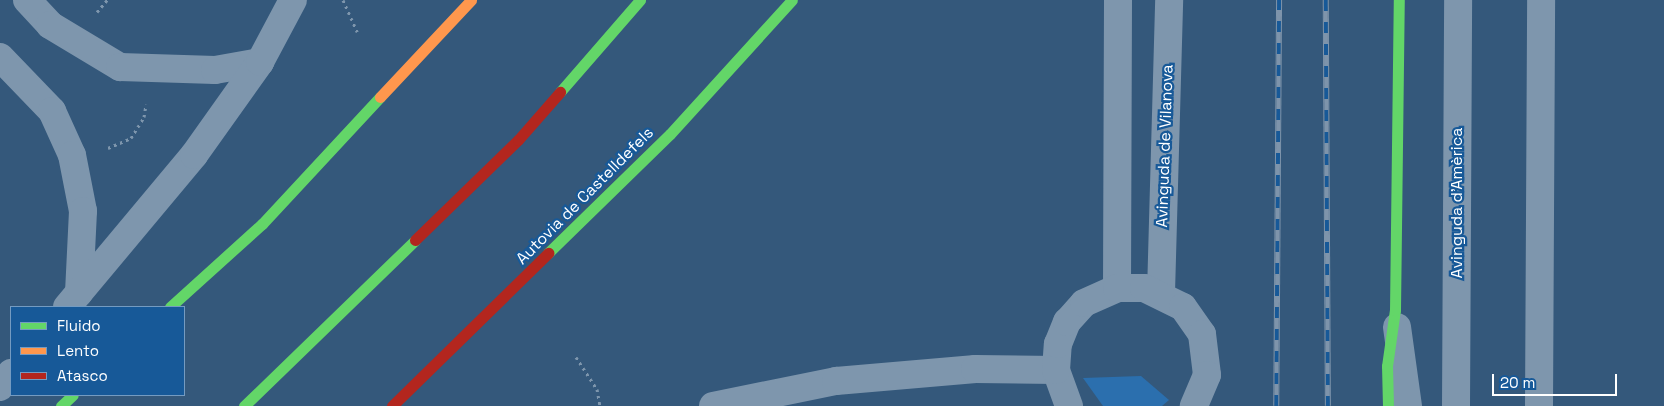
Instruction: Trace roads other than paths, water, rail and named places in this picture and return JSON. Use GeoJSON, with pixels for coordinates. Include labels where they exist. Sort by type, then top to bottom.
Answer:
{"type":"FeatureCollection","features":[{"type":"Feature","properties":{"kind":"main road"},"geometry":{"type":"LineString","coordinates":[[171,306],[262,224],[471,0]]}},
{"type":"Feature","properties":{"kind":"main road"},"geometry":{"type":"LineString","coordinates":[[244,406],[518,140],[640,0]]}},
{"type":"Feature","properties":{"kind":"main road","name":"Autovia de Castelldefels"},"geometry":{"type":"LineString","coordinates":[[392,406],[670,134],[792,0]]}},
{"type":"Feature","properties":{"kind":"main road"},"geometry":{"type":"LineString","coordinates":[[1388,406],[1387,366],[1395,310],[1400,0]]}},
{"type":"Feature","properties":{"kind":"main road"},"geometry":{"type":"LineString","coordinates":[[61,406],[72,396]]}},
{"type":"Feature","properties":{"kind":"street"},"geometry":{"type":"LineString","coordinates":[[27,0],[50,25],[120,67],[215,70],[260,62]]}},
{"type":"Feature","properties":{"kind":"street"},"geometry":{"type":"LineString","coordinates":[[73,300],[141,223],[260,62],[293,0]]}},
{"type":"Feature","properties":{"kind":"street"},"geometry":{"type":"LineString","coordinates":[[1118,0],[1118,288]]}},
{"type":"Feature","properties":{"kind":"street","name":"Avinguda de Vilanova"},"geometry":{"type":"LineString","coordinates":[[1161,293],[1168,0]]}},
{"type":"Feature","properties":{"kind":"street","name":"Avinguda d'Amèrica"},"geometry":{"type":"LineString","coordinates":[[1456,406],[1458,0]]}},
{"type":"Feature","properties":{"kind":"street"},"geometry":{"type":"LineString","coordinates":[[1538,406],[1541,0]]}},
{"type":"Feature","properties":{"kind":"street"},"geometry":{"type":"LineString","coordinates":[[0,57],[52,111],[72,155],[83,211],[73,300]]}},
{"type":"Feature","properties":{"kind":"street"},"geometry":{"type":"LineString","coordinates":[[1069,406],[1056,370],[1058,344],[1067,322],[1084,303],[1118,288],[1161,293],[1183,307],[1202,334],[1207,375],[1194,406]]}},
{"type":"Feature","properties":{"kind":"street"},"geometry":{"type":"LineString","coordinates":[[1395,310],[1408,406]]}},
{"type":"Feature","properties":{"kind":"street"},"geometry":{"type":"LineString","coordinates":[[713,406],[836,381],[976,369],[1056,370]]}},
{"type":"Feature","properties":{"kind":"street"},"geometry":{"type":"LineString","coordinates":[[0,387],[10,375]]}},
{"type":"Feature","properties":{"kind":"railway"},"geometry":{"type":"LineString","coordinates":[[1276,406],[1279,0]]}},
{"type":"Feature","properties":{"kind":"railway"},"geometry":{"type":"LineString","coordinates":[[1326,0],[1328,406]]}}]}
